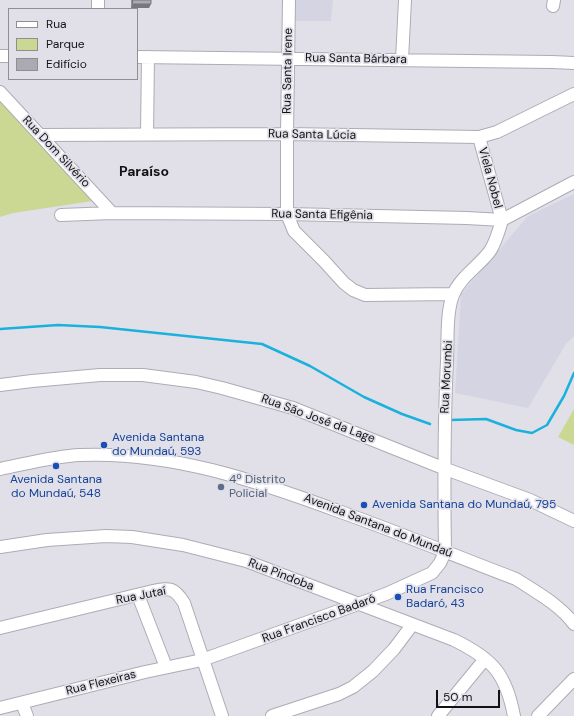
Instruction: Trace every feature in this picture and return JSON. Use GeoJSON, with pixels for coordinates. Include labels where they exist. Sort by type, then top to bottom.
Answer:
{"type":"FeatureCollection","features":[{"type":"Feature","properties":{"kind":"street","name":"Rua Santa Irene"},"geometry":{"type":"LineString","coordinates":[[287,214],[289,0]]}},
{"type":"Feature","properties":{"kind":"street"},"geometry":{"type":"LineString","coordinates":[[402,60],[405,0]]}},
{"type":"Feature","properties":{"kind":"street","name":"Rua Santa Bárbara"},"geometry":{"type":"LineString","coordinates":[[142,57],[574,63]]}},
{"type":"Feature","properties":{"kind":"street"},"geometry":{"type":"LineString","coordinates":[[142,57],[147,134]]}},
{"type":"Feature","properties":{"kind":"street","name":"Rua Dom Silvério"},"geometry":{"type":"LineString","coordinates":[[0,92],[112,213]]}},
{"type":"Feature","properties":{"kind":"street","name":"Rua Santa Lúcia"},"geometry":{"type":"LineString","coordinates":[[40,135],[287,134],[479,137],[509,127],[574,94]]}},
{"type":"Feature","properties":{"kind":"street","name":"Viela Nobel"},"geometry":{"type":"LineString","coordinates":[[479,137],[502,220]]}},
{"type":"Feature","properties":{"kind":"street"},"geometry":{"type":"LineString","coordinates":[[502,220],[574,182]]}},
{"type":"Feature","properties":{"kind":"street","name":"Rua Santa Efigênia"},"geometry":{"type":"LineString","coordinates":[[60,215],[112,213],[287,214],[502,220]]}},
{"type":"Feature","properties":{"kind":"street"},"geometry":{"type":"LineString","coordinates":[[287,214],[294,231],[344,283],[353,290],[364,295],[453,294]]}},
{"type":"Feature","properties":{"kind":"street","name":"Rua Morumbi"},"geometry":{"type":"LineString","coordinates":[[445,552],[443,468],[450,309],[453,294],[459,284],[490,251],[494,244],[502,220]]}},
{"type":"Feature","properties":{"kind":"street","name":"Rua São José da Lage"},"geometry":{"type":"LineString","coordinates":[[0,385],[100,375],[143,375],[196,382],[253,396],[292,408],[443,468],[530,500],[574,521]]}},
{"type":"Feature","properties":{"kind":"street","name":"Avenida Santana do Mundaú"},"geometry":{"type":"LineString","coordinates":[[0,469],[80,455],[138,456],[183,462],[233,475],[286,491],[516,579],[543,596],[569,617],[574,624]]}},
{"type":"Feature","properties":{"kind":"street","name":"Rua Pindoba"},"geometry":{"type":"LineString","coordinates":[[0,547],[47,540],[106,536],[132,537],[183,545],[246,561],[454,640],[469,648],[485,659],[498,671],[507,688],[514,716]]}},
{"type":"Feature","properties":{"kind":"street","name":"Rua Francisco Badaró"},"geometry":{"type":"LineString","coordinates":[[202,660],[386,594],[432,573],[440,563],[445,552]]}},
{"type":"Feature","properties":{"kind":"street","name":"Rua Jutaí"},"geometry":{"type":"LineString","coordinates":[[0,628],[165,589],[173,590],[184,602],[202,660],[222,716]]}},
{"type":"Feature","properties":{"kind":"street"},"geometry":{"type":"LineString","coordinates":[[138,595],[166,667]]}},
{"type":"Feature","properties":{"kind":"street"},"geometry":{"type":"LineString","coordinates":[[272,716],[339,694],[353,687],[373,671],[394,650],[412,625]]}},
{"type":"Feature","properties":{"kind":"street"},"geometry":{"type":"LineString","coordinates":[[438,716],[485,659]]}},
{"type":"Feature","properties":{"kind":"street","name":"Rua Flexeiras"},"geometry":{"type":"LineString","coordinates":[[0,708],[166,667],[202,660]]}},
{"type":"Feature","properties":{"kind":"street"},"geometry":{"type":"LineString","coordinates":[[538,716],[574,679]]}},
{"type":"Feature","properties":{"kind":"street"},"geometry":{"type":"LineString","coordinates":[[22,703],[26,716]]}},
{"type":"Feature","properties":{"kind":"shaded area"},"geometry":{"type":"Polygon","coordinates":[[[296,0],[333,0],[331,21],[294,21],[296,0]]]}},
{"type":"Feature","properties":{"kind":"shaded area"},"geometry":{"type":"Polygon","coordinates":[[[574,194],[574,336],[566,344],[528,408],[455,393],[461,294],[528,216],[574,194]]]}},
{"type":"Feature","properties":{"kind":"green space"},"geometry":{"type":"Polygon","coordinates":[[[0,99],[73,176],[93,201],[13,213],[0,217],[0,99]]]}},
{"type":"Feature","properties":{"kind":"green space"},"geometry":{"type":"Polygon","coordinates":[[[574,409],[574,445],[558,437],[574,409]]]}},
{"type":"Feature","properties":{"kind":"building"},"geometry":{"type":"Polygon","coordinates":[[[133,0],[151,0],[151,4],[133,4],[133,0]]]}},
{"type":"Feature","properties":{"kind":"waterway"},"geometry":{"type":"LineString","coordinates":[[0,329],[58,325],[100,327],[262,344],[310,366],[364,397],[402,414],[430,424]]}},
{"type":"Feature","properties":{"kind":"waterway"},"geometry":{"type":"LineString","coordinates":[[450,420],[486,419],[516,430],[532,433],[547,425],[564,396],[574,373]]}},
{"type":"Feature","properties":{"kind":"place","name":"Avenida Santana do Mundaú, 593"},"geometry":{"type":"Point","coordinates":[104,445]}},
{"type":"Feature","properties":{"kind":"place","name":"Avenida Santana do Mundaú, 548"},"geometry":{"type":"Point","coordinates":[56,466]}},
{"type":"Feature","properties":{"kind":"place","name":"4º Distrito Policial"},"geometry":{"type":"Point","coordinates":[221,487]}},
{"type":"Feature","properties":{"kind":"place","name":"Avenida Santana do Mundaú, 795"},"geometry":{"type":"Point","coordinates":[364,505]}},
{"type":"Feature","properties":{"kind":"place","name":"Rua Francisco Badaró, 43"},"geometry":{"type":"Point","coordinates":[398,597]}},
{"type":"Feature","properties":{"kind":"district","name":"Paraíso"},"geometry":{"type":"Point","coordinates":[144,172]}}]}
